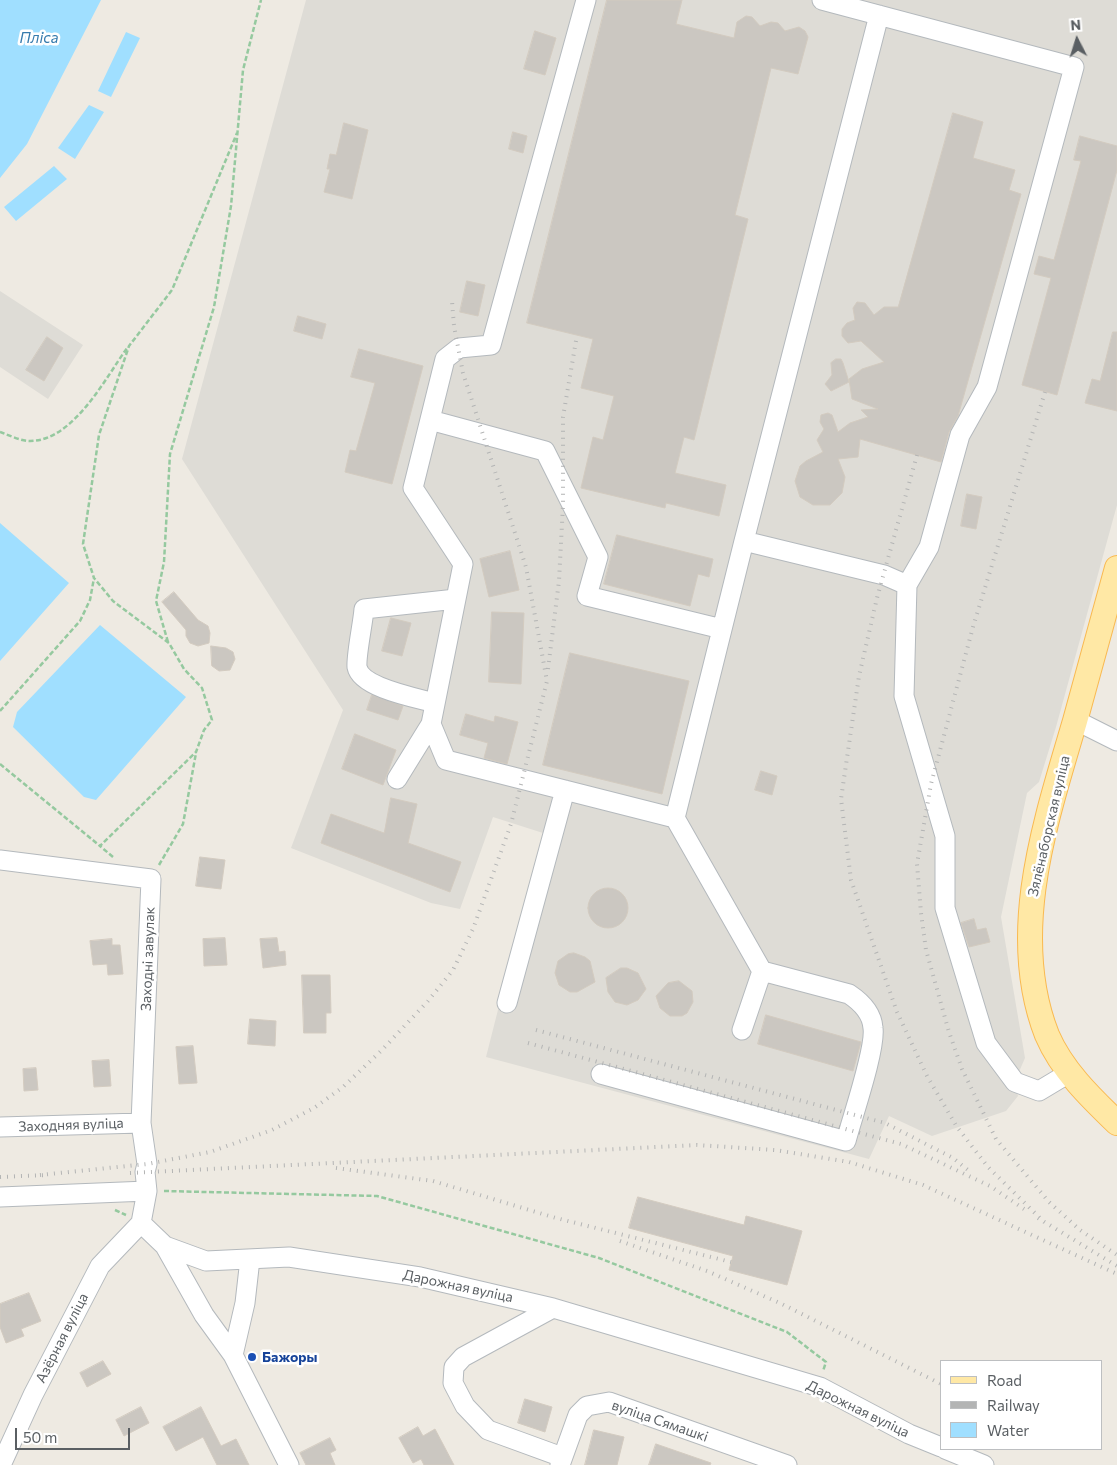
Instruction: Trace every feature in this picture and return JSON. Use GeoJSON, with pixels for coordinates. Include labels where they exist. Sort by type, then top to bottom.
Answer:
{"type":"FeatureCollection","features":[{"type":"Feature","properties":{"kind":"main road","name":"Зялёнаборская вуліца"},"geometry":{"type":"LineString","coordinates":[[1117,568],[1056,784],[1031,909],[1030,941],[1031,972],[1048,1036],[1069,1073],[1117,1123]]}},
{"type":"Feature","properties":{"kind":"street"},"geometry":{"type":"LineString","coordinates":[[397,779],[431,724],[463,564],[413,488],[445,359],[459,348],[491,345],[586,0]]}},
{"type":"Feature","properties":{"kind":"street"},"geometry":{"type":"LineString","coordinates":[[822,0],[1074,67],[987,387],[960,435],[929,547],[907,585],[904,696],[945,836],[945,908],[986,1043],[1015,1082],[1039,1091],[1069,1073]]}},
{"type":"Feature","properties":{"kind":"street"},"geometry":{"type":"LineString","coordinates":[[601,1074],[846,1142],[874,1029],[869,1014],[860,1001],[850,994],[762,971],[676,818],[744,541],[879,15]]}},
{"type":"Feature","properties":{"kind":"street"},"geometry":{"type":"LineString","coordinates":[[430,420],[545,451],[598,557],[587,596],[722,629]]}},
{"type":"Feature","properties":{"kind":"street"},"geometry":{"type":"LineString","coordinates":[[744,541],[884,575],[907,585]]}},
{"type":"Feature","properties":{"kind":"street"},"geometry":{"type":"LineString","coordinates":[[435,703],[370,683],[361,676],[357,667],[364,610],[456,599]]}},
{"type":"Feature","properties":{"kind":"street"},"geometry":{"type":"LineString","coordinates":[[1075,720],[1117,741]]}},
{"type":"Feature","properties":{"kind":"street"},"geometry":{"type":"LineString","coordinates":[[431,724],[446,760],[676,818]]}},
{"type":"Feature","properties":{"kind":"street"},"geometry":{"type":"LineString","coordinates":[[507,1003],[565,790]]}},
{"type":"Feature","properties":{"kind":"street"},"geometry":{"type":"LineString","coordinates":[[0,860],[151,879]]}},
{"type":"Feature","properties":{"kind":"street","name":"Заходні завулак"},"geometry":{"type":"LineString","coordinates":[[147,1191],[145,1172],[147,1164],[141,1123],[151,879]]}},
{"type":"Feature","properties":{"kind":"street"},"geometry":{"type":"LineString","coordinates":[[742,1030],[762,971]]}},
{"type":"Feature","properties":{"kind":"street","name":"Заходняя вуліца"},"geometry":{"type":"LineString","coordinates":[[0,1127],[141,1123]]}},
{"type":"Feature","properties":{"kind":"street"},"geometry":{"type":"LineString","coordinates":[[0,1198],[147,1191],[141,1223]]}},
{"type":"Feature","properties":{"kind":"street","name":"Дарожная вуліца"},"geometry":{"type":"LineString","coordinates":[[141,1223],[165,1246],[206,1261],[290,1257],[420,1276],[553,1308],[820,1387],[909,1434],[940,1447]]}},
{"type":"Feature","properties":{"kind":"street","name":"Азёрная вуліца"},"geometry":{"type":"LineString","coordinates":[[0,1465],[33,1395],[100,1266],[141,1223]]}},
{"type":"Feature","properties":{"kind":"street"},"geometry":{"type":"LineString","coordinates":[[165,1246],[204,1315],[233,1355],[288,1465]]}},
{"type":"Feature","properties":{"kind":"street"},"geometry":{"type":"LineString","coordinates":[[233,1355],[245,1303],[250,1259]]}},
{"type":"Feature","properties":{"kind":"street"},"geometry":{"type":"LineString","coordinates":[[553,1308],[463,1357],[454,1367],[453,1384],[465,1406],[488,1430],[561,1461]]}},
{"type":"Feature","properties":{"kind":"street","name":"вуліца Сямашкі"},"geometry":{"type":"LineString","coordinates":[[561,1461],[578,1414],[587,1406],[608,1402],[787,1465]]}},
{"type":"Feature","properties":{"kind":"street"},"geometry":{"type":"LineString","coordinates":[[947,1450],[984,1465]]}},
{"type":"Feature","properties":{"kind":"path"},"geometry":{"type":"LineString","coordinates":[[151,879],[182,824],[196,752],[204,730],[212,720],[202,688],[184,668],[168,644],[156,601],[164,562],[170,454],[214,307],[231,206],[243,70],[261,0]]}},
{"type":"Feature","properties":{"kind":"path"},"geometry":{"type":"LineString","coordinates":[[0,432],[29,441],[47,438],[71,424],[172,290],[237,133]]}},
{"type":"Feature","properties":{"kind":"path"},"geometry":{"type":"LineString","coordinates":[[129,346],[99,434],[83,544],[94,578],[113,601],[168,644]]}},
{"type":"Feature","properties":{"kind":"path"},"geometry":{"type":"LineString","coordinates":[[0,712],[80,621],[90,600],[94,578]]}},
{"type":"Feature","properties":{"kind":"path"},"geometry":{"type":"LineString","coordinates":[[100,846],[196,752]]}},
{"type":"Feature","properties":{"kind":"path"},"geometry":{"type":"LineString","coordinates":[[0,764],[116,859]]}},
{"type":"Feature","properties":{"kind":"path"},"geometry":{"type":"LineString","coordinates":[[147,1191],[377,1196],[599,1258],[787,1332],[826,1362],[820,1387]]}},
{"type":"Feature","properties":{"kind":"shaded area"},"geometry":{"type":"Polygon","coordinates":[[[306,0],[1117,0],[1117,505],[1039,782],[1027,793],[1001,917],[1025,1058],[1015,1081],[1018,1096],[1006,1111],[932,1136],[889,1116],[869,1159],[486,1057],[543,833],[493,817],[460,909],[431,903],[291,848],[343,710],[182,459],[306,0]]]}},
{"type":"Feature","properties":{"kind":"shaded area"},"geometry":{"type":"Polygon","coordinates":[[[0,291],[83,345],[48,399],[0,367],[0,291]]]}},
{"type":"Feature","properties":{"kind":"water","name":"Пліса"},"geometry":{"type":"Polygon","coordinates":[[[0,0],[101,0],[27,144],[0,178],[0,0]]]}},
{"type":"Feature","properties":{"kind":"water"},"geometry":{"type":"Polygon","coordinates":[[[126,32],[140,38],[111,97],[98,91],[126,32]]]}},
{"type":"Feature","properties":{"kind":"water"},"geometry":{"type":"Polygon","coordinates":[[[89,105],[104,112],[75,159],[58,148],[89,105]]]}},
{"type":"Feature","properties":{"kind":"water"},"geometry":{"type":"Polygon","coordinates":[[[54,166],[67,179],[16,221],[4,207],[54,166]]]}},
{"type":"Feature","properties":{"kind":"water"},"geometry":{"type":"Polygon","coordinates":[[[0,523],[69,583],[0,661],[0,523]]]}},
{"type":"Feature","properties":{"kind":"water"},"geometry":{"type":"Polygon","coordinates":[[[100,625],[186,697],[96,800],[84,797],[13,727],[17,712],[100,625]]]}},
{"type":"Feature","properties":{"kind":"building"},"geometry":{"type":"Polygon","coordinates":[[[607,0],[682,0],[676,24],[734,38],[737,22],[746,16],[752,17],[760,26],[771,22],[778,23],[785,31],[799,27],[805,31],[808,37],[798,74],[771,68],[735,215],[748,219],[694,440],[684,437],[675,473],[726,485],[719,516],[666,503],[665,508],[581,488],[593,437],[603,440],[614,396],[581,388],[593,339],[527,323],[607,0]]]}},
{"type":"Feature","properties":{"kind":"building"},"geometry":{"type":"Polygon","coordinates":[[[535,31],[556,38],[545,75],[524,69],[535,31]]]}},
{"type":"Feature","properties":{"kind":"building"},"geometry":{"type":"Polygon","coordinates":[[[953,113],[983,122],[973,158],[1015,170],[1009,190],[1021,194],[958,416],[949,432],[941,462],[860,439],[858,457],[838,459],[845,477],[842,493],[830,505],[813,505],[800,497],[795,481],[800,466],[823,452],[817,440],[824,429],[820,422],[821,415],[828,413],[832,415],[838,432],[850,423],[868,417],[861,410],[878,409],[852,399],[849,379],[862,369],[884,362],[861,341],[848,343],[842,336],[842,329],[847,323],[855,320],[853,308],[857,302],[865,303],[874,315],[884,307],[898,307],[953,113]]]}},
{"type":"Feature","properties":{"kind":"building"},"geometry":{"type":"Polygon","coordinates":[[[344,123],[368,130],[352,199],[324,192],[330,169],[327,169],[330,154],[336,155],[344,123]]]}},
{"type":"Feature","properties":{"kind":"building"},"geometry":{"type":"Polygon","coordinates":[[[513,132],[527,136],[523,153],[509,149],[513,132]]]}},
{"type":"Feature","properties":{"kind":"building"},"geometry":{"type":"Polygon","coordinates":[[[1080,136],[1117,146],[1117,170],[1057,395],[1022,385],[1051,278],[1034,274],[1039,256],[1054,260],[1081,161],[1074,160],[1080,136]]]}},
{"type":"Feature","properties":{"kind":"building"},"geometry":{"type":"Polygon","coordinates":[[[467,281],[485,285],[478,316],[460,312],[467,281]]]}},
{"type":"Feature","properties":{"kind":"building"},"geometry":{"type":"Polygon","coordinates":[[[298,316],[326,324],[322,339],[294,331],[298,316]]]}},
{"type":"Feature","properties":{"kind":"building"},"geometry":{"type":"Polygon","coordinates":[[[1113,332],[1117,332],[1117,411],[1085,403],[1092,379],[1100,381],[1113,332]]]}},
{"type":"Feature","properties":{"kind":"building"},"geometry":{"type":"Polygon","coordinates":[[[47,337],[63,348],[44,381],[26,370],[47,337]]]}},
{"type":"Feature","properties":{"kind":"building"},"geometry":{"type":"Polygon","coordinates":[[[359,349],[423,366],[392,484],[345,472],[350,450],[356,451],[375,383],[351,377],[359,349]]]}},
{"type":"Feature","properties":{"kind":"building"},"geometry":{"type":"Polygon","coordinates":[[[836,359],[841,359],[849,382],[831,391],[825,384],[832,375],[831,363],[836,359]]]}},
{"type":"Feature","properties":{"kind":"building"},"geometry":{"type":"Polygon","coordinates":[[[967,494],[982,497],[976,529],[961,526],[967,494]]]}},
{"type":"Feature","properties":{"kind":"building"},"geometry":{"type":"Polygon","coordinates":[[[617,535],[713,559],[709,577],[698,574],[690,606],[604,584],[617,535]]]}},
{"type":"Feature","properties":{"kind":"building"},"geometry":{"type":"Polygon","coordinates":[[[510,551],[519,590],[489,597],[480,559],[510,551]]]}},
{"type":"Feature","properties":{"kind":"building"},"geometry":{"type":"Polygon","coordinates":[[[174,592],[198,620],[208,626],[210,633],[209,643],[198,646],[190,643],[186,636],[186,630],[162,602],[174,592]]]}},
{"type":"Feature","properties":{"kind":"building"},"geometry":{"type":"Polygon","coordinates":[[[492,612],[524,613],[521,684],[489,682],[492,612]]]}},
{"type":"Feature","properties":{"kind":"building"},"geometry":{"type":"Polygon","coordinates":[[[391,618],[411,623],[402,656],[382,651],[391,618]]]}},
{"type":"Feature","properties":{"kind":"building"},"geometry":{"type":"Polygon","coordinates":[[[211,646],[226,648],[233,652],[235,659],[230,670],[219,671],[212,666],[211,646]]]}},
{"type":"Feature","properties":{"kind":"building"},"geometry":{"type":"Polygon","coordinates":[[[570,653],[689,681],[662,794],[543,765],[570,653]]]}},
{"type":"Feature","properties":{"kind":"building"},"geometry":{"type":"Polygon","coordinates":[[[372,695],[403,706],[398,720],[367,710],[372,695]]]}},
{"type":"Feature","properties":{"kind":"building"},"geometry":{"type":"Polygon","coordinates":[[[466,714],[494,722],[495,716],[518,722],[507,764],[484,758],[488,743],[460,735],[466,714]]]}},
{"type":"Feature","properties":{"kind":"building"},"geometry":{"type":"Polygon","coordinates":[[[355,734],[396,750],[383,785],[342,769],[355,734]]]}},
{"type":"Feature","properties":{"kind":"building"},"geometry":{"type":"Polygon","coordinates":[[[761,771],[777,776],[772,795],[755,790],[761,771]]]}},
{"type":"Feature","properties":{"kind":"building"},"geometry":{"type":"Polygon","coordinates":[[[391,798],[417,804],[408,843],[461,862],[450,892],[321,843],[331,814],[384,833],[391,798]]]}},
{"type":"Feature","properties":{"kind":"building"},"geometry":{"type":"Polygon","coordinates":[[[200,857],[225,860],[221,889],[196,886],[200,857]]]}},
{"type":"Feature","properties":{"kind":"building"},"geometry":{"type":"Polygon","coordinates":[[[608,888],[622,894],[628,908],[622,922],[608,928],[594,922],[588,908],[594,894],[608,888]]]}},
{"type":"Feature","properties":{"kind":"building"},"geometry":{"type":"Polygon","coordinates":[[[974,919],[977,930],[986,928],[990,942],[969,947],[961,923],[974,919]]]}},
{"type":"Feature","properties":{"kind":"building"},"geometry":{"type":"Polygon","coordinates":[[[225,938],[227,965],[204,966],[203,939],[225,938]]]}},
{"type":"Feature","properties":{"kind":"building"},"geometry":{"type":"Polygon","coordinates":[[[277,938],[279,952],[285,951],[286,965],[263,968],[260,939],[277,938]]]}},
{"type":"Feature","properties":{"kind":"building"},"geometry":{"type":"Polygon","coordinates":[[[112,939],[112,945],[120,945],[123,974],[108,975],[107,964],[93,965],[90,941],[112,939]]]}},
{"type":"Feature","properties":{"kind":"building"},"geometry":{"type":"Polygon","coordinates":[[[574,953],[590,961],[595,982],[577,992],[570,992],[559,985],[555,973],[558,961],[568,954],[574,953]]]}},
{"type":"Feature","properties":{"kind":"building"},"geometry":{"type":"Polygon","coordinates":[[[621,968],[627,968],[638,973],[646,989],[638,1000],[627,1005],[615,1002],[608,992],[606,978],[621,968]]]}},
{"type":"Feature","properties":{"kind":"building"},"geometry":{"type":"Polygon","coordinates":[[[302,975],[330,975],[331,1013],[326,1013],[326,1033],[304,1033],[302,975]]]}},
{"type":"Feature","properties":{"kind":"building"},"geometry":{"type":"Polygon","coordinates":[[[679,981],[692,991],[693,1002],[687,1013],[682,1016],[670,1016],[660,1008],[656,996],[668,983],[679,981]]]}},
{"type":"Feature","properties":{"kind":"building"},"geometry":{"type":"Polygon","coordinates":[[[766,1015],[861,1042],[853,1071],[758,1044],[766,1015]]]}},
{"type":"Feature","properties":{"kind":"building"},"geometry":{"type":"Polygon","coordinates":[[[250,1019],[276,1021],[275,1046],[248,1044],[250,1019]]]}},
{"type":"Feature","properties":{"kind":"building"},"geometry":{"type":"Polygon","coordinates":[[[193,1046],[197,1083],[179,1084],[176,1047],[193,1046]]]}},
{"type":"Feature","properties":{"kind":"building"},"geometry":{"type":"Polygon","coordinates":[[[109,1060],[111,1086],[94,1087],[92,1061],[109,1060]]]}},
{"type":"Feature","properties":{"kind":"building"},"geometry":{"type":"Polygon","coordinates":[[[36,1068],[38,1090],[24,1091],[23,1069],[36,1068]]]}},
{"type":"Feature","properties":{"kind":"building"},"geometry":{"type":"Polygon","coordinates":[[[638,1197],[744,1225],[746,1216],[802,1231],[787,1285],[729,1270],[733,1256],[629,1228],[638,1197]]]}},
{"type":"Feature","properties":{"kind":"building"},"geometry":{"type":"Polygon","coordinates":[[[29,1293],[41,1321],[21,1329],[24,1336],[6,1343],[0,1327],[0,1304],[29,1293]]]}},
{"type":"Feature","properties":{"kind":"building"},"geometry":{"type":"Polygon","coordinates":[[[103,1361],[111,1374],[87,1387],[80,1373],[103,1361]]]}},
{"type":"Feature","properties":{"kind":"building"},"geometry":{"type":"Polygon","coordinates":[[[525,1399],[552,1407],[545,1432],[518,1423],[525,1399]]]}},
{"type":"Feature","properties":{"kind":"building"},"geometry":{"type":"Polygon","coordinates":[[[141,1407],[149,1423],[124,1436],[116,1420],[141,1407]]]}},
{"type":"Feature","properties":{"kind":"building"},"geometry":{"type":"Polygon","coordinates":[[[201,1407],[221,1446],[236,1439],[249,1465],[217,1465],[203,1437],[176,1451],[163,1427],[201,1407]]]}},
{"type":"Feature","properties":{"kind":"building"},"geometry":{"type":"Polygon","coordinates":[[[418,1427],[423,1436],[435,1429],[454,1465],[424,1465],[421,1459],[413,1463],[399,1438],[418,1427]]]}},
{"type":"Feature","properties":{"kind":"building"},"geometry":{"type":"Polygon","coordinates":[[[594,1430],[624,1437],[617,1465],[585,1465],[594,1430]]]}},
{"type":"Feature","properties":{"kind":"building"},"geometry":{"type":"Polygon","coordinates":[[[330,1438],[336,1450],[330,1453],[335,1465],[306,1465],[300,1453],[330,1438]]]}},
{"type":"Feature","properties":{"kind":"building"},"geometry":{"type":"Polygon","coordinates":[[[656,1444],[711,1463],[710,1465],[649,1465],[656,1444]]]}},
{"type":"Feature","properties":{"kind":"railway"},"geometry":{"type":"LineString","coordinates":[[40,1175],[147,1164],[210,1152],[272,1130],[314,1108],[343,1087],[382,1050],[428,1001],[453,970],[473,929],[511,824],[547,681],[526,567],[463,373],[454,326],[452,301]]}},
{"type":"Feature","properties":{"kind":"railway"},"geometry":{"type":"LineString","coordinates":[[548,669],[559,581],[563,505],[563,417],[577,335]]}},
{"type":"Feature","properties":{"kind":"railway"},"geometry":{"type":"LineString","coordinates":[[1045,392],[973,627],[931,784],[917,864],[921,913],[926,950],[949,1032],[962,1069],[996,1139],[1049,1202],[1080,1230],[1117,1255]]}},
{"type":"Feature","properties":{"kind":"railway"},"geometry":{"type":"LineString","coordinates":[[917,455],[877,598],[859,676],[841,799],[851,880],[897,1012],[927,1076],[957,1127],[988,1167],[1044,1222]]}},
{"type":"Feature","properties":{"kind":"railway"},"geometry":{"type":"LineString","coordinates":[[536,1030],[885,1123],[953,1158],[968,1170]]}},
{"type":"Feature","properties":{"kind":"railway"},"geometry":{"type":"LineString","coordinates":[[528,1043],[901,1144],[990,1186],[1024,1209]]}},
{"type":"Feature","properties":{"kind":"railway"},"geometry":{"type":"LineString","coordinates":[[130,1173],[697,1145],[775,1150],[849,1162],[923,1185],[1117,1274]]}},
{"type":"Feature","properties":{"kind":"railway"},"geometry":{"type":"LineString","coordinates":[[336,1168],[433,1181],[556,1218],[731,1262]]}},
{"type":"Feature","properties":{"kind":"railway"},"geometry":{"type":"LineString","coordinates":[[0,1177],[47,1175]]}},
{"type":"Feature","properties":{"kind":"railway"},"geometry":{"type":"LineString","coordinates":[[1038,1218],[1117,1266]]}},
{"type":"Feature","properties":{"kind":"railway"},"geometry":{"type":"LineString","coordinates":[[620,1241],[707,1271],[782,1304],[940,1383]]}},
{"type":"Feature","properties":{"kind":"place","name":"Бажоры"},"geometry":{"type":"Point","coordinates":[252,1357]}}]}
